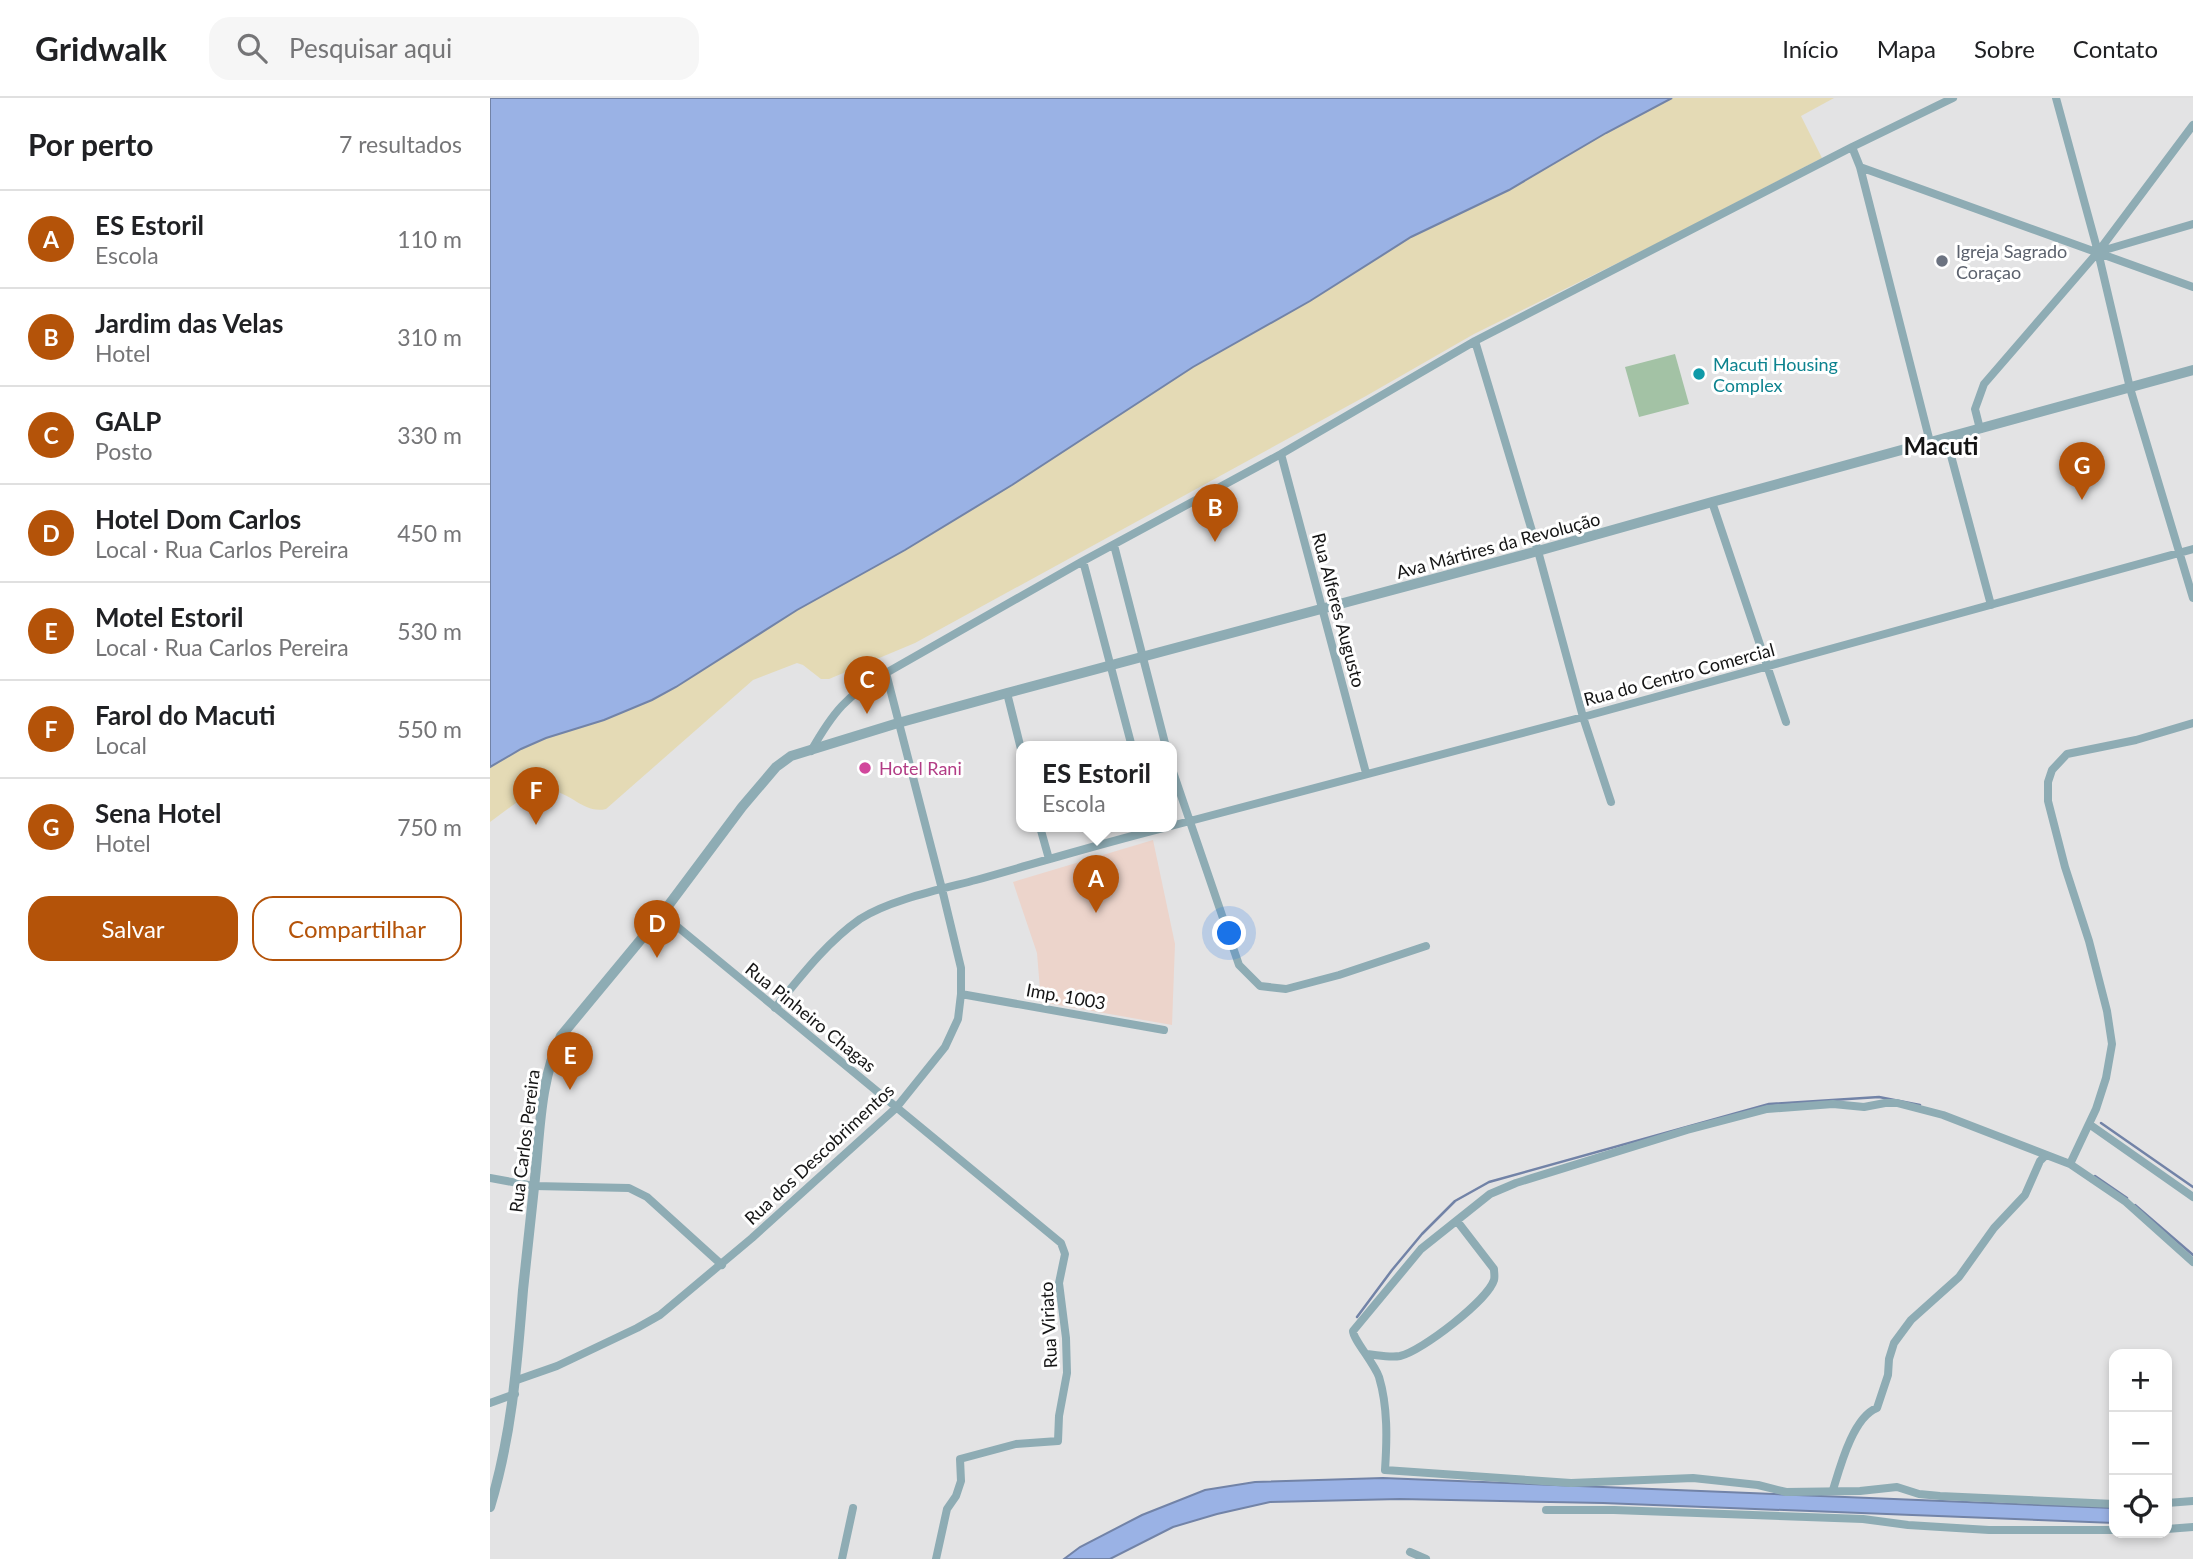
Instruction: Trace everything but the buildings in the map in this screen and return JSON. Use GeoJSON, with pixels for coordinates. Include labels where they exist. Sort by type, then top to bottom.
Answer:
{"type":"FeatureCollection","features":[{"type":"Feature","properties":{"kind":"street"},"geometry":{"type":"LineString","coordinates":[[811,751],[838,707],[859,688],[1083,561],[1281,454],[1475,341],[1852,147],[1954,98]]}},
{"type":"Feature","properties":{"kind":"street"},"geometry":{"type":"LineString","coordinates":[[2056,98],[2098,252],[2130,388],[2193,598]]}},
{"type":"Feature","properties":{"kind":"street"},"geometry":{"type":"LineString","coordinates":[[1980,429],[1975,409],[1984,384],[2098,252],[2193,125]]}},
{"type":"Feature","properties":{"kind":"street"},"geometry":{"type":"LineString","coordinates":[[1852,147],[1860,167],[1930,442]]}},
{"type":"Feature","properties":{"kind":"street"},"geometry":{"type":"LineString","coordinates":[[1860,167],[2193,288]]}},
{"type":"Feature","properties":{"kind":"street"},"geometry":{"type":"LineString","coordinates":[[2098,252],[2193,224]]}},
{"type":"Feature","properties":{"kind":"street"},"geometry":{"type":"LineString","coordinates":[[1475,341],[1538,551],[1583,717],[1611,802]]}},
{"type":"Feature","properties":{"kind":"street","name":"Ava Mártires da Revolução"},"geometry":{"type":"LineString","coordinates":[[811,751],[898,723],[1538,551],[2193,370]]}},
{"type":"Feature","properties":{"kind":"street"},"geometry":{"type":"LineString","coordinates":[[1946,437],[1991,605]]}},
{"type":"Feature","properties":{"kind":"street","name":"Rua Alferes Augusto"},"geometry":{"type":"LineString","coordinates":[[1281,454],[1366,774]]}},
{"type":"Feature","properties":{"kind":"street"},"geometry":{"type":"LineString","coordinates":[[1712,502],[1786,722]]}},
{"type":"Feature","properties":{"kind":"street"},"geometry":{"type":"LineString","coordinates":[[1114,545],[1164,741]]}},
{"type":"Feature","properties":{"kind":"street","name":"Rua do Centro Comercial"},"geometry":{"type":"LineString","coordinates":[[1177,825],[1768,667],[2193,549]]}},
{"type":"Feature","properties":{"kind":"street"},"geometry":{"type":"LineString","coordinates":[[1083,561],[1131,741]]}},
{"type":"Feature","properties":{"kind":"street","name":"Rua dos Descobrimentos"},"geometry":{"type":"LineString","coordinates":[[517,1380],[557,1366],[660,1315],[722,1265],[897,1108],[944,1047],[958,1019],[961,968],[886,673]]}},
{"type":"Feature","properties":{"kind":"street"},"geometry":{"type":"LineString","coordinates":[[1007,693],[1019,741]]}},
{"type":"Feature","properties":{"kind":"street"},"geometry":{"type":"LineString","coordinates":[[2070,1164],[2106,1078],[2112,1044],[2090,941],[2065,867],[2048,802],[2048,782],[2052,770],[2067,754],[2136,740],[2193,723]]}},
{"type":"Feature","properties":{"kind":"street","name":"Rua Carlos Pereira"},"geometry":{"type":"LineString","coordinates":[[490,1507],[511,1420],[517,1380],[534,1186],[549,1063],[561,1036],[662,914],[742,807],[776,767],[791,756],[811,751]]}},
{"type":"Feature","properties":{"kind":"street"},"geometry":{"type":"LineString","coordinates":[[1177,783],[1239,965],[1260,986],[1286,989],[1339,975],[1426,946]]}},
{"type":"Feature","properties":{"kind":"street"},"geometry":{"type":"LineString","coordinates":[[1042,832],[1049,859]]}},
{"type":"Feature","properties":{"kind":"street","name":"Rua do Centro Comercial"},"geometry":{"type":"LineString","coordinates":[[775,1008],[811,964],[862,918],[899,902],[1143,832]]}},
{"type":"Feature","properties":{"kind":"street","name":"Rua Pinheiro Chagas"},"geometry":{"type":"LineString","coordinates":[[662,914],[1060,1243],[1065,1254]]}},
{"type":"Feature","properties":{"kind":"street","name":"Imp. 1003"},"geometry":{"type":"LineString","coordinates":[[961,993],[1164,1030]]}},
{"type":"Feature","properties":{"kind":"street"},"geometry":{"type":"LineString","coordinates":[[2109,1504],[1940,1496],[1897,1488],[1786,1492],[1758,1485],[1693,1478],[1571,1483],[1385,1470],[1387,1445],[1382,1393],[1378,1377],[1367,1354],[1354,1338],[1353,1331],[1421,1249],[1490,1194],[1516,1183],[1687,1130],[1767,1109],[1833,1104],[1864,1107],[1885,1102],[1943,1115],[2070,1164],[2126,1202],[2193,1262]]}},
{"type":"Feature","properties":{"kind":"street"},"geometry":{"type":"LineString","coordinates":[[2089,1124],[2193,1197]]}},
{"type":"Feature","properties":{"kind":"street"},"geometry":{"type":"LineString","coordinates":[[1833,1490],[1854,1433],[1868,1412],[1877,1408],[1888,1375],[1894,1343],[1911,1320],[1959,1277],[1994,1228],[2025,1195],[2040,1161],[2046,1155]]}},
{"type":"Feature","properties":{"kind":"street"},"geometry":{"type":"LineString","coordinates":[[490,1178],[534,1186],[629,1188],[647,1197],[722,1265]]}},
{"type":"Feature","properties":{"kind":"street"},"geometry":{"type":"LineString","coordinates":[[1367,1354],[1400,1356],[1432,1341],[1490,1287],[1494,1269],[1457,1221]]}},
{"type":"Feature","properties":{"kind":"street","name":"Rua Viriato"},"geometry":{"type":"LineString","coordinates":[[936,1559],[947,1510],[961,1481],[960,1459],[1016,1444],[1058,1441],[1059,1416],[1067,1373],[1066,1338],[1059,1283],[1065,1254]]}},
{"type":"Feature","properties":{"kind":"street"},"geometry":{"type":"LineString","coordinates":[[490,1403],[515,1394]]}},
{"type":"Feature","properties":{"kind":"street"},"geometry":{"type":"LineString","coordinates":[[2172,1503],[2193,1501]]}},
{"type":"Feature","properties":{"kind":"street"},"geometry":{"type":"LineString","coordinates":[[842,1559],[853,1508]]}},
{"type":"Feature","properties":{"kind":"street"},"geometry":{"type":"LineString","coordinates":[[1546,1510],[1863,1519],[1989,1530],[2109,1530]]}},
{"type":"Feature","properties":{"kind":"street"},"geometry":{"type":"LineString","coordinates":[[2172,1529],[2193,1527]]}},
{"type":"Feature","properties":{"kind":"street"},"geometry":{"type":"LineString","coordinates":[[1410,1552],[1426,1559]]}},
{"type":"Feature","properties":{"kind":"shaded area"},"geometry":{"type":"Polygon","coordinates":[[[1153,840],[1175,944],[1172,1025],[1041,1002],[1037,953],[1013,882],[1153,840]]]}},
{"type":"Feature","properties":{"kind":"green space"},"geometry":{"type":"Polygon","coordinates":[[[1675,354],[1689,404],[1639,417],[1625,367],[1675,354]]]}},
{"type":"Feature","properties":{"kind":"sand"},"geometry":{"type":"Polygon","coordinates":[[[1672,98],[1834,98],[1801,116],[1822,158],[1474,334],[915,643],[829,679],[821,679],[797,663],[753,680],[606,809],[590,808],[560,793],[543,791],[522,799],[490,822],[490,767],[546,738],[604,720],[652,700],[797,610],[905,550],[1193,367],[1310,301],[1411,237],[1509,190],[1672,98]]]}},
{"type":"Feature","properties":{"kind":"water"},"geometry":{"type":"Polygon","coordinates":[[[490,98],[1672,98],[1509,190],[1411,237],[1310,301],[1193,367],[1012,485],[905,550],[797,610],[676,687],[604,720],[546,738],[490,767],[490,98]]]}},
{"type":"Feature","properties":{"kind":"water"},"geometry":{"type":"Polygon","coordinates":[[[1383,1478],[2109,1508],[2109,1523],[1603,1503],[1400,1499],[1270,1502],[1173,1527],[1110,1559],[1064,1559],[1080,1547],[1142,1515],[1205,1490],[1255,1482],[1383,1478]]]}},
{"type":"Feature","properties":{"kind":"waterway"},"geometry":{"type":"LineString","coordinates":[[1357,1317],[1422,1234],[1455,1201],[1489,1182],[1769,1104],[1879,1097],[1920,1105]]}},
{"type":"Feature","properties":{"kind":"waterway"},"geometry":{"type":"LineString","coordinates":[[2101,1123],[2193,1187]]}},
{"type":"Feature","properties":{"kind":"waterway"},"geometry":{"type":"LineString","coordinates":[[2095,1176],[2127,1198]]}},
{"type":"Feature","properties":{"kind":"waterway"},"geometry":{"type":"LineString","coordinates":[[2135,1205],[2193,1255]]}},
{"type":"Feature","properties":{"kind":"place","name":"Igreja Sagrado Coraçao"},"geometry":{"type":"Point","coordinates":[1942,261]}},
{"type":"Feature","properties":{"kind":"place","name":"Macuti Housing Complex"},"geometry":{"type":"Point","coordinates":[1699,374]}},
{"type":"Feature","properties":{"kind":"place","name":"Sena Hotel"},"geometry":{"type":"Point","coordinates":[2082,500]}},
{"type":"Feature","properties":{"kind":"place","name":"Jardim das Velas"},"geometry":{"type":"Point","coordinates":[1215,542]}},
{"type":"Feature","properties":{"kind":"place","name":"GALP"},"geometry":{"type":"Point","coordinates":[867,714]}},
{"type":"Feature","properties":{"kind":"place","name":"Hotel Rani"},"geometry":{"type":"Point","coordinates":[865,768]}},
{"type":"Feature","properties":{"kind":"place","name":"Farol do Macuti"},"geometry":{"type":"Point","coordinates":[536,825]}},
{"type":"Feature","properties":{"kind":"place","name":"ES Estoril"},"geometry":{"type":"Point","coordinates":[1096,913]}},
{"type":"Feature","properties":{"kind":"place","name":"Hotel Dom Carlos"},"geometry":{"type":"Point","coordinates":[657,958]}},
{"type":"Feature","properties":{"kind":"place","name":"Motel Estoril"},"geometry":{"type":"Point","coordinates":[570,1090]}},
{"type":"Feature","properties":{"kind":"district","name":"Macuti"},"geometry":{"type":"Point","coordinates":[1941,445]}}]}
